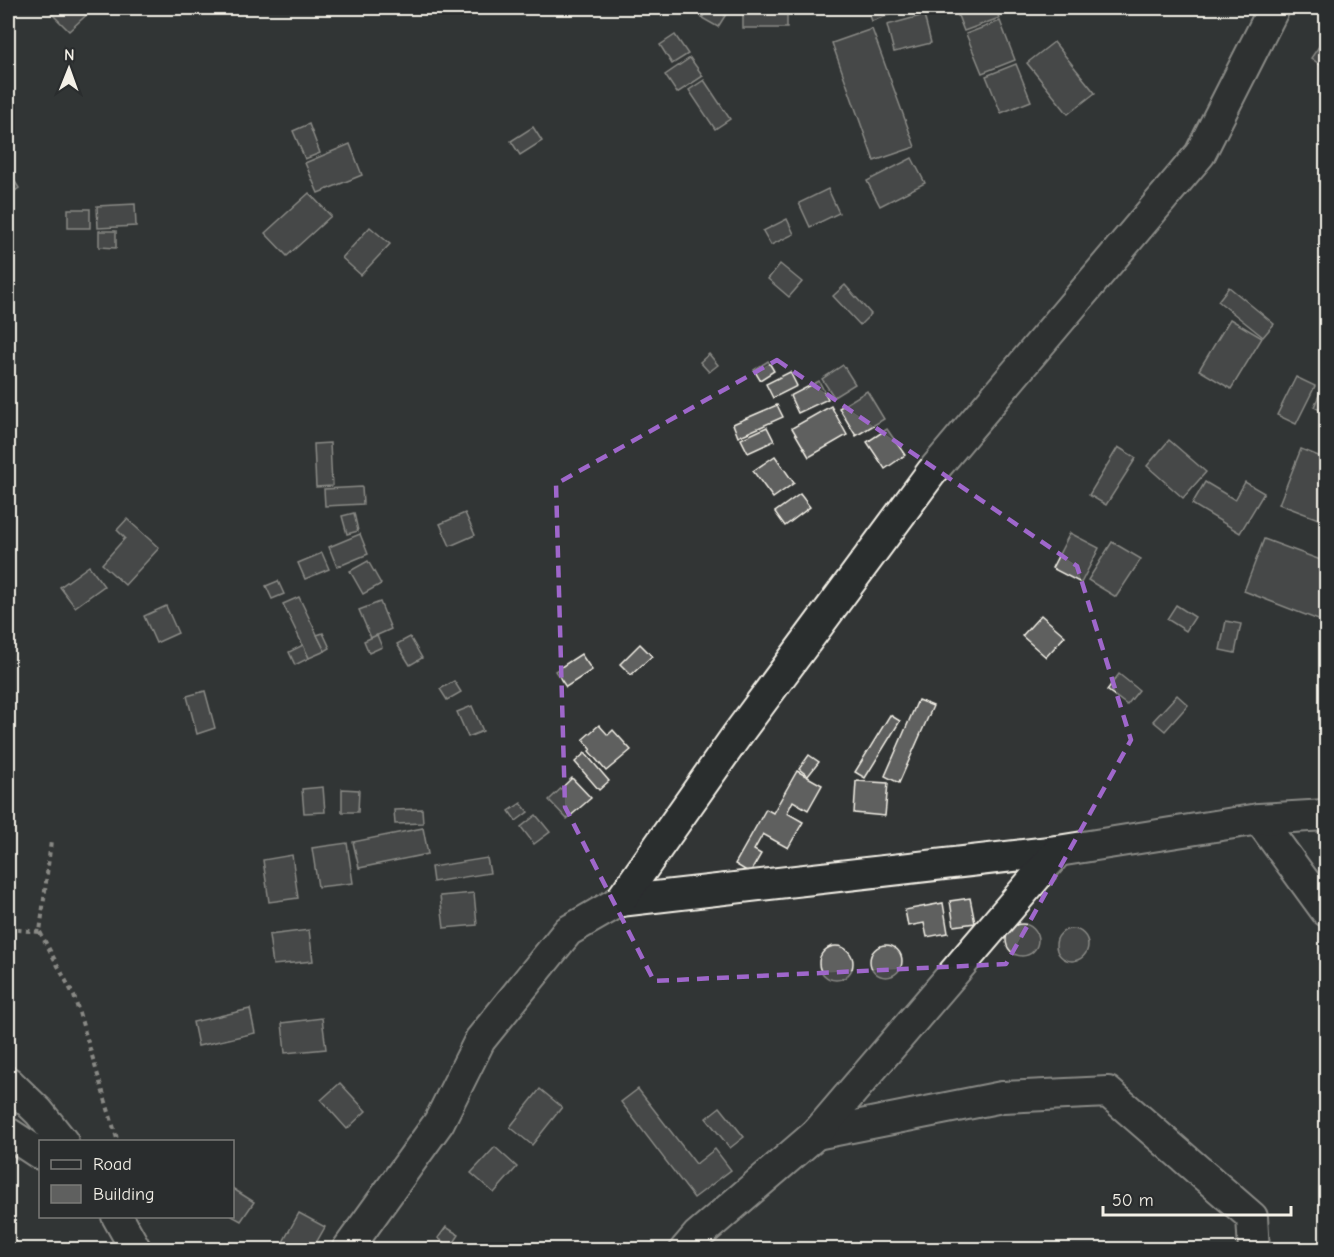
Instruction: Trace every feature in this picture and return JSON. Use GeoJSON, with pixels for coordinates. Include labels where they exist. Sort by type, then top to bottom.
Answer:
{"type":"FeatureCollection","features":[{"type":"Feature","properties":{"kind":"street"},"geometry":{"type":"LineString","coordinates":[[620,901],[737,735],[931,473],[1200,154],[1274,8]]}},
{"type":"Feature","properties":{"kind":"street"},"geometry":{"type":"LineString","coordinates":[[347,1250],[440,1122],[480,1040],[568,931],[620,901],[1058,851],[1259,819],[1326,815]]}},
{"type":"Feature","properties":{"kind":"street"},"geometry":{"type":"LineString","coordinates":[[1259,819],[1326,911]]}},
{"type":"Feature","properties":{"kind":"street"},"geometry":{"type":"LineString","coordinates":[[695,1245],[816,1134],[1058,851]]}},
{"type":"Feature","properties":{"kind":"street"},"geometry":{"type":"LineString","coordinates":[[8,1082],[39,1112],[61,1140]]}},
{"type":"Feature","properties":{"kind":"street"},"geometry":{"type":"LineString","coordinates":[[816,1134],[1002,1097],[1108,1092],[1252,1216],[1254,1250]]}},
{"type":"Feature","properties":{"kind":"street"},"geometry":{"type":"LineString","coordinates":[[8,1133],[39,1153]]}},
{"type":"Feature","properties":{"kind":"street"},"geometry":{"type":"LineString","coordinates":[[118,1218],[136,1250]]}},
{"type":"Feature","properties":{"kind":"path"},"geometry":{"type":"LineString","coordinates":[[51,841],[40,932],[74,996],[117,1140]]}},
{"type":"Feature","properties":{"kind":"path"},"geometry":{"type":"LineString","coordinates":[[8,929],[40,932]]}},
{"type":"Feature","properties":{"kind":"highlighted area"},"geometry":{"type":"Polygon","coordinates":[[[777,360],[1077,566],[1131,740],[1006,964],[654,981],[565,807],[556,484],[777,360]]]}},
{"type":"Feature","properties":{"kind":"building"},"geometry":{"type":"Polygon","coordinates":[[[46,8],[94,8],[69,31],[46,8]]]}},
{"type":"Feature","properties":{"kind":"building"},"geometry":{"type":"Polygon","coordinates":[[[708,8],[730,8],[718,27],[702,18],[708,8]]]}},
{"type":"Feature","properties":{"kind":"building"},"geometry":{"type":"Polygon","coordinates":[[[743,8],[787,8],[787,28],[743,28],[743,8]]]}},
{"type":"Feature","properties":{"kind":"building"},"geometry":{"type":"Polygon","coordinates":[[[867,8],[904,8],[905,9],[872,21],[867,8]]]}},
{"type":"Feature","properties":{"kind":"building"},"geometry":{"type":"Polygon","coordinates":[[[955,8],[995,8],[999,18],[964,31],[955,8]]]}},
{"type":"Feature","properties":{"kind":"building"},"geometry":{"type":"Polygon","coordinates":[[[924,15],[931,43],[894,52],[887,25],[924,15]]]}},
{"type":"Feature","properties":{"kind":"building"},"geometry":{"type":"Polygon","coordinates":[[[1000,21],[1015,60],[982,73],[966,34],[1000,21]]]}},
{"type":"Feature","properties":{"kind":"building"},"geometry":{"type":"Polygon","coordinates":[[[872,29],[915,147],[874,161],[832,43],[872,29]]]}},
{"type":"Feature","properties":{"kind":"building"},"geometry":{"type":"Polygon","coordinates":[[[675,35],[688,54],[672,64],[660,45],[675,35]]]}},
{"type":"Feature","properties":{"kind":"building"},"geometry":{"type":"Polygon","coordinates":[[[1324,39],[1326,41],[1326,69],[1311,58],[1324,39]]]}},
{"type":"Feature","properties":{"kind":"building"},"geometry":{"type":"Polygon","coordinates":[[[1054,42],[1095,93],[1068,114],[1027,63],[1054,42]]]}},
{"type":"Feature","properties":{"kind":"building"},"geometry":{"type":"Polygon","coordinates":[[[690,58],[703,76],[677,93],[665,75],[690,58]]]}},
{"type":"Feature","properties":{"kind":"building"},"geometry":{"type":"Polygon","coordinates":[[[1016,64],[1031,101],[1001,113],[986,76],[1016,64]]]}},
{"type":"Feature","properties":{"kind":"building"},"geometry":{"type":"Polygon","coordinates":[[[704,80],[730,119],[715,129],[689,90],[704,80]]]}},
{"type":"Feature","properties":{"kind":"building"},"geometry":{"type":"Polygon","coordinates":[[[309,124],[320,153],[305,159],[293,131],[309,124]]]}},
{"type":"Feature","properties":{"kind":"building"},"geometry":{"type":"Polygon","coordinates":[[[533,127],[542,141],[520,155],[511,141],[533,127]]]}},
{"type":"Feature","properties":{"kind":"building"},"geometry":{"type":"Polygon","coordinates":[[[350,144],[362,175],[318,193],[305,163],[350,144]]]}},
{"type":"Feature","properties":{"kind":"building"},"geometry":{"type":"Polygon","coordinates":[[[912,158],[925,183],[880,206],[867,181],[912,158]]]}},
{"type":"Feature","properties":{"kind":"building"},"geometry":{"type":"Polygon","coordinates":[[[10,174],[19,188],[8,196],[8,176],[10,174]]]}},
{"type":"Feature","properties":{"kind":"building"},"geometry":{"type":"Polygon","coordinates":[[[828,189],[839,213],[810,227],[799,203],[828,189]]]}},
{"type":"Feature","properties":{"kind":"building"},"geometry":{"type":"Polygon","coordinates":[[[309,193],[331,216],[287,256],[265,233],[309,193]]]}},
{"type":"Feature","properties":{"kind":"building"},"geometry":{"type":"Polygon","coordinates":[[[135,204],[136,226],[98,228],[97,206],[135,204]]]}},
{"type":"Feature","properties":{"kind":"building"},"geometry":{"type":"Polygon","coordinates":[[[68,209],[90,209],[90,228],[68,228],[68,209]]]}},
{"type":"Feature","properties":{"kind":"building"},"geometry":{"type":"Polygon","coordinates":[[[787,219],[794,234],[771,245],[763,231],[787,219]]]}},
{"type":"Feature","properties":{"kind":"building"},"geometry":{"type":"Polygon","coordinates":[[[370,227],[390,244],[361,275],[342,258],[370,227]]]}},
{"type":"Feature","properties":{"kind":"building"},"geometry":{"type":"Polygon","coordinates":[[[99,231],[116,231],[116,248],[99,247],[99,231]]]}},
{"type":"Feature","properties":{"kind":"building"},"geometry":{"type":"Polygon","coordinates":[[[780,264],[802,282],[789,297],[768,279],[780,264]]]}},
{"type":"Feature","properties":{"kind":"building"},"geometry":{"type":"Polygon","coordinates":[[[845,285],[871,314],[860,325],[833,296],[845,285]]]}},
{"type":"Feature","properties":{"kind":"building"},"geometry":{"type":"Polygon","coordinates":[[[1229,287],[1274,324],[1263,337],[1218,301],[1229,287]]]}},
{"type":"Feature","properties":{"kind":"building"},"geometry":{"type":"Polygon","coordinates":[[[1230,319],[1262,338],[1231,389],[1199,370],[1230,319]]]}},
{"type":"Feature","properties":{"kind":"building"},"geometry":{"type":"Polygon","coordinates":[[[709,354],[718,365],[709,372],[700,362],[709,354]]]}},
{"type":"Feature","properties":{"kind":"building"},"geometry":{"type":"Polygon","coordinates":[[[768,361],[774,371],[760,380],[754,370],[768,361]]]}},
{"type":"Feature","properties":{"kind":"building"},"geometry":{"type":"Polygon","coordinates":[[[843,365],[855,384],[834,397],[822,379],[843,365]]]}},
{"type":"Feature","properties":{"kind":"building"},"geometry":{"type":"Polygon","coordinates":[[[790,372],[797,386],[773,398],[766,384],[790,372]]]}},
{"type":"Feature","properties":{"kind":"building"},"geometry":{"type":"Polygon","coordinates":[[[1296,377],[1315,386],[1296,424],[1277,415],[1296,377]]]}},
{"type":"Feature","properties":{"kind":"building"},"geometry":{"type":"Polygon","coordinates":[[[1326,379],[1326,413],[1314,407],[1326,379]]]}},
{"type":"Feature","properties":{"kind":"building"},"geometry":{"type":"Polygon","coordinates":[[[819,381],[828,399],[798,413],[790,396],[819,381]]]}},
{"type":"Feature","properties":{"kind":"building"},"geometry":{"type":"Polygon","coordinates":[[[867,391],[884,419],[856,436],[839,408],[867,391]]]}},
{"type":"Feature","properties":{"kind":"building"},"geometry":{"type":"Polygon","coordinates":[[[777,405],[783,417],[738,437],[733,424],[777,405]]]}},
{"type":"Feature","properties":{"kind":"building"},"geometry":{"type":"Polygon","coordinates":[[[831,406],[847,435],[809,457],[792,428],[831,406]]]}},
{"type":"Feature","properties":{"kind":"building"},"geometry":{"type":"Polygon","coordinates":[[[767,427],[774,441],[748,453],[741,439],[767,427]]]}},
{"type":"Feature","properties":{"kind":"building"},"geometry":{"type":"Polygon","coordinates":[[[887,429],[905,455],[885,469],[867,442],[887,429]]]}},
{"type":"Feature","properties":{"kind":"building"},"geometry":{"type":"Polygon","coordinates":[[[1169,440],[1206,472],[1183,498],[1147,466],[1169,440]]]}},
{"type":"Feature","properties":{"kind":"building"},"geometry":{"type":"Polygon","coordinates":[[[330,443],[332,486],[316,487],[314,444],[330,443]]]}},
{"type":"Feature","properties":{"kind":"building"},"geometry":{"type":"Polygon","coordinates":[[[1118,447],[1136,458],[1106,505],[1089,495],[1118,447]]]}},
{"type":"Feature","properties":{"kind":"building"},"geometry":{"type":"Polygon","coordinates":[[[1301,449],[1326,459],[1326,522],[1279,504],[1301,449]]]}},
{"type":"Feature","properties":{"kind":"building"},"geometry":{"type":"Polygon","coordinates":[[[775,456],[794,483],[773,498],[753,471],[775,456]]]}},
{"type":"Feature","properties":{"kind":"building"},"geometry":{"type":"Polygon","coordinates":[[[1205,482],[1235,500],[1245,482],[1264,493],[1240,533],[1192,504],[1205,482]]]}},
{"type":"Feature","properties":{"kind":"building"},"geometry":{"type":"Polygon","coordinates":[[[362,487],[363,504],[325,506],[324,489],[362,487]]]}},
{"type":"Feature","properties":{"kind":"building"},"geometry":{"type":"Polygon","coordinates":[[[800,494],[810,507],[785,526],[775,512],[800,494]]]}},
{"type":"Feature","properties":{"kind":"building"},"geometry":{"type":"Polygon","coordinates":[[[354,513],[358,531],[347,534],[342,516],[354,513]]]}},
{"type":"Feature","properties":{"kind":"building"},"geometry":{"type":"Polygon","coordinates":[[[465,513],[475,535],[450,546],[440,524],[465,513]]]}},
{"type":"Feature","properties":{"kind":"building"},"geometry":{"type":"Polygon","coordinates":[[[127,519],[159,548],[125,585],[102,564],[125,538],[117,530],[127,519]]]}},
{"type":"Feature","properties":{"kind":"building"},"geometry":{"type":"Polygon","coordinates":[[[1070,533],[1099,548],[1081,583],[1052,568],[1070,533]]]}},
{"type":"Feature","properties":{"kind":"building"},"geometry":{"type":"Polygon","coordinates":[[[360,534],[368,554],[337,567],[329,547],[360,534]]]}},
{"type":"Feature","properties":{"kind":"building"},"geometry":{"type":"Polygon","coordinates":[[[1264,539],[1326,562],[1326,623],[1244,591],[1264,539]]]}},
{"type":"Feature","properties":{"kind":"building"},"geometry":{"type":"Polygon","coordinates":[[[1112,542],[1141,559],[1116,597],[1088,580],[1112,542]]]}},
{"type":"Feature","properties":{"kind":"building"},"geometry":{"type":"Polygon","coordinates":[[[322,553],[329,569],[305,579],[298,563],[322,553]]]}},
{"type":"Feature","properties":{"kind":"building"},"geometry":{"type":"Polygon","coordinates":[[[368,561],[381,584],[363,594],[350,571],[368,561]]]}},
{"type":"Feature","properties":{"kind":"building"},"geometry":{"type":"Polygon","coordinates":[[[89,566],[104,586],[75,607],[60,587],[89,566]]]}},
{"type":"Feature","properties":{"kind":"building"},"geometry":{"type":"Polygon","coordinates":[[[278,581],[284,594],[272,599],[266,586],[278,581]]]}},
{"type":"Feature","properties":{"kind":"building"},"geometry":{"type":"Polygon","coordinates":[[[299,597],[325,651],[309,658],[283,604],[299,597]]]}},
{"type":"Feature","properties":{"kind":"building"},"geometry":{"type":"Polygon","coordinates":[[[380,602],[391,629],[371,638],[359,610],[380,602]]]}},
{"type":"Feature","properties":{"kind":"building"},"geometry":{"type":"Polygon","coordinates":[[[1176,605],[1195,617],[1186,631],[1167,619],[1176,605]]]}},
{"type":"Feature","properties":{"kind":"building"},"geometry":{"type":"Polygon","coordinates":[[[166,606],[178,633],[156,643],[144,616],[166,606]]]}},
{"type":"Feature","properties":{"kind":"building"},"geometry":{"type":"Polygon","coordinates":[[[1041,615],[1065,636],[1046,657],[1022,636],[1041,615]]]}},
{"type":"Feature","properties":{"kind":"building"},"geometry":{"type":"Polygon","coordinates":[[[1226,621],[1241,624],[1235,653],[1220,650],[1226,621]]]}},
{"type":"Feature","properties":{"kind":"building"},"geometry":{"type":"Polygon","coordinates":[[[323,633],[330,648],[325,651],[317,635],[323,633]]]}},
{"type":"Feature","properties":{"kind":"building"},"geometry":{"type":"Polygon","coordinates":[[[377,635],[382,647],[369,653],[364,641],[377,635]]]}},
{"type":"Feature","properties":{"kind":"building"},"geometry":{"type":"Polygon","coordinates":[[[410,637],[422,658],[410,665],[397,644],[410,637]]]}},
{"type":"Feature","properties":{"kind":"building"},"geometry":{"type":"Polygon","coordinates":[[[640,644],[652,656],[631,675],[620,664],[640,644]]]}},
{"type":"Feature","properties":{"kind":"building"},"geometry":{"type":"Polygon","coordinates":[[[303,645],[309,658],[295,665],[289,652],[303,645]]]}},
{"type":"Feature","properties":{"kind":"building"},"geometry":{"type":"Polygon","coordinates":[[[581,654],[592,670],[566,687],[555,671],[581,654]]]}},
{"type":"Feature","properties":{"kind":"building"},"geometry":{"type":"Polygon","coordinates":[[[1119,674],[1139,690],[1127,705],[1107,690],[1119,674]]]}},
{"type":"Feature","properties":{"kind":"building"},"geometry":{"type":"Polygon","coordinates":[[[454,681],[461,692],[447,700],[440,689],[454,681]]]}},
{"type":"Feature","properties":{"kind":"building"},"geometry":{"type":"Polygon","coordinates":[[[205,691],[215,728],[197,734],[187,696],[205,691]]]}},
{"type":"Feature","properties":{"kind":"building"},"geometry":{"type":"Polygon","coordinates":[[[1177,695],[1188,705],[1165,731],[1153,721],[1177,695]]]}},
{"type":"Feature","properties":{"kind":"building"},"geometry":{"type":"Polygon","coordinates":[[[918,700],[933,706],[899,783],[885,776],[918,700]]]}},
{"type":"Feature","properties":{"kind":"building"},"geometry":{"type":"Polygon","coordinates":[[[472,706],[483,731],[468,737],[457,712],[472,706]]]}},
{"type":"Feature","properties":{"kind":"building"},"geometry":{"type":"Polygon","coordinates":[[[890,715],[900,721],[865,778],[855,772],[890,715]]]}},
{"type":"Feature","properties":{"kind":"building"},"geometry":{"type":"Polygon","coordinates":[[[599,725],[608,735],[613,730],[631,750],[606,771],[589,751],[591,749],[583,739],[599,725]]]}},
{"type":"Feature","properties":{"kind":"building"},"geometry":{"type":"Polygon","coordinates":[[[585,753],[609,781],[599,790],[575,762],[585,753]]]}},
{"type":"Feature","properties":{"kind":"building"},"geometry":{"type":"Polygon","coordinates":[[[809,755],[819,762],[808,776],[799,769],[809,755]]]}},
{"type":"Feature","properties":{"kind":"building"},"geometry":{"type":"Polygon","coordinates":[[[797,771],[822,785],[808,810],[793,801],[787,813],[803,822],[788,848],[763,834],[754,850],[761,854],[750,873],[735,864],[766,809],[773,813],[797,771]]]}},
{"type":"Feature","properties":{"kind":"building"},"geometry":{"type":"Polygon","coordinates":[[[572,778],[591,798],[567,819],[549,800],[572,778]]]}},
{"type":"Feature","properties":{"kind":"building"},"geometry":{"type":"Polygon","coordinates":[[[856,781],[888,783],[885,816],[854,813],[856,781]]]}},
{"type":"Feature","properties":{"kind":"building"},"geometry":{"type":"Polygon","coordinates":[[[323,787],[325,812],[304,813],[302,789],[323,787]]]}},
{"type":"Feature","properties":{"kind":"building"},"geometry":{"type":"Polygon","coordinates":[[[342,789],[359,790],[358,812],[342,812],[342,789]]]}},
{"type":"Feature","properties":{"kind":"building"},"geometry":{"type":"Polygon","coordinates":[[[521,803],[528,812],[516,821],[509,811],[521,803]]]}},
{"type":"Feature","properties":{"kind":"building"},"geometry":{"type":"Polygon","coordinates":[[[422,809],[423,823],[395,824],[394,810],[422,809]]]}},
{"type":"Feature","properties":{"kind":"building"},"geometry":{"type":"Polygon","coordinates":[[[536,815],[550,832],[534,844],[521,827],[536,815]]]}},
{"type":"Feature","properties":{"kind":"building"},"geometry":{"type":"Polygon","coordinates":[[[423,828],[428,854],[359,868],[353,842],[423,828]]]}},
{"type":"Feature","properties":{"kind":"building"},"geometry":{"type":"Polygon","coordinates":[[[347,843],[353,883],[318,887],[312,848],[347,843]]]}},
{"type":"Feature","properties":{"kind":"building"},"geometry":{"type":"Polygon","coordinates":[[[292,855],[298,898],[269,902],[263,860],[292,855]]]}},
{"type":"Feature","properties":{"kind":"building"},"geometry":{"type":"Polygon","coordinates":[[[487,858],[490,873],[433,882],[431,867],[487,858]]]}},
{"type":"Feature","properties":{"kind":"building"},"geometry":{"type":"Polygon","coordinates":[[[474,893],[477,925],[444,928],[440,896],[474,893]]]}},
{"type":"Feature","properties":{"kind":"building"},"geometry":{"type":"Polygon","coordinates":[[[970,898],[975,923],[954,926],[950,901],[970,898]]]}},
{"type":"Feature","properties":{"kind":"building"},"geometry":{"type":"Polygon","coordinates":[[[943,903],[948,933],[927,937],[924,923],[908,926],[905,910],[943,903]]]}},
{"type":"Feature","properties":{"kind":"building"},"geometry":{"type":"Polygon","coordinates":[[[1022,924],[1033,929],[1038,940],[1033,951],[1022,956],[1011,951],[1006,940],[1011,929],[1022,924]]]}},
{"type":"Feature","properties":{"kind":"building"},"geometry":{"type":"Polygon","coordinates":[[[1072,929],[1083,934],[1088,945],[1083,956],[1072,961],[1061,956],[1056,945],[1061,934],[1072,929]]]}},
{"type":"Feature","properties":{"kind":"building"},"geometry":{"type":"Polygon","coordinates":[[[309,930],[313,961],[273,965],[269,935],[309,930]]]}},
{"type":"Feature","properties":{"kind":"building"},"geometry":{"type":"Polygon","coordinates":[[[886,945],[897,950],[902,961],[897,972],[886,977],[875,972],[870,961],[875,950],[886,945]]]}},
{"type":"Feature","properties":{"kind":"building"},"geometry":{"type":"Polygon","coordinates":[[[836,946],[848,951],[853,963],[848,975],[836,980],[824,975],[819,963],[824,951],[836,946]]]}},
{"type":"Feature","properties":{"kind":"building"},"geometry":{"type":"Polygon","coordinates":[[[250,1009],[255,1033],[198,1046],[193,1022],[250,1009]]]}},
{"type":"Feature","properties":{"kind":"building"},"geometry":{"type":"Polygon","coordinates":[[[322,1018],[326,1049],[285,1053],[282,1023],[322,1018]]]}},
{"type":"Feature","properties":{"kind":"building"},"geometry":{"type":"Polygon","coordinates":[[[340,1083],[366,1111],[347,1129],[321,1100],[340,1083]]]}},
{"type":"Feature","properties":{"kind":"building"},"geometry":{"type":"Polygon","coordinates":[[[540,1089],[562,1107],[532,1145],[510,1127],[540,1089]]]}},
{"type":"Feature","properties":{"kind":"building"},"geometry":{"type":"Polygon","coordinates":[[[638,1089],[696,1164],[715,1149],[731,1170],[694,1198],[621,1102],[638,1089]]]}},
{"type":"Feature","properties":{"kind":"building"},"geometry":{"type":"Polygon","coordinates":[[[720,1107],[744,1137],[730,1148],[706,1118],[720,1107]]]}},
{"type":"Feature","properties":{"kind":"building"},"geometry":{"type":"Polygon","coordinates":[[[495,1147],[517,1167],[494,1193],[471,1173],[495,1147]]]}},
{"type":"Feature","properties":{"kind":"building"},"geometry":{"type":"Polygon","coordinates":[[[234,1189],[254,1202],[241,1221],[234,1217],[234,1189]]]}},
{"type":"Feature","properties":{"kind":"building"},"geometry":{"type":"Polygon","coordinates":[[[299,1213],[325,1227],[312,1250],[296,1250],[283,1242],[299,1213]]]}},
{"type":"Feature","properties":{"kind":"building"},"geometry":{"type":"Polygon","coordinates":[[[446,1227],[459,1235],[451,1247],[438,1238],[446,1227]]]}}]}
